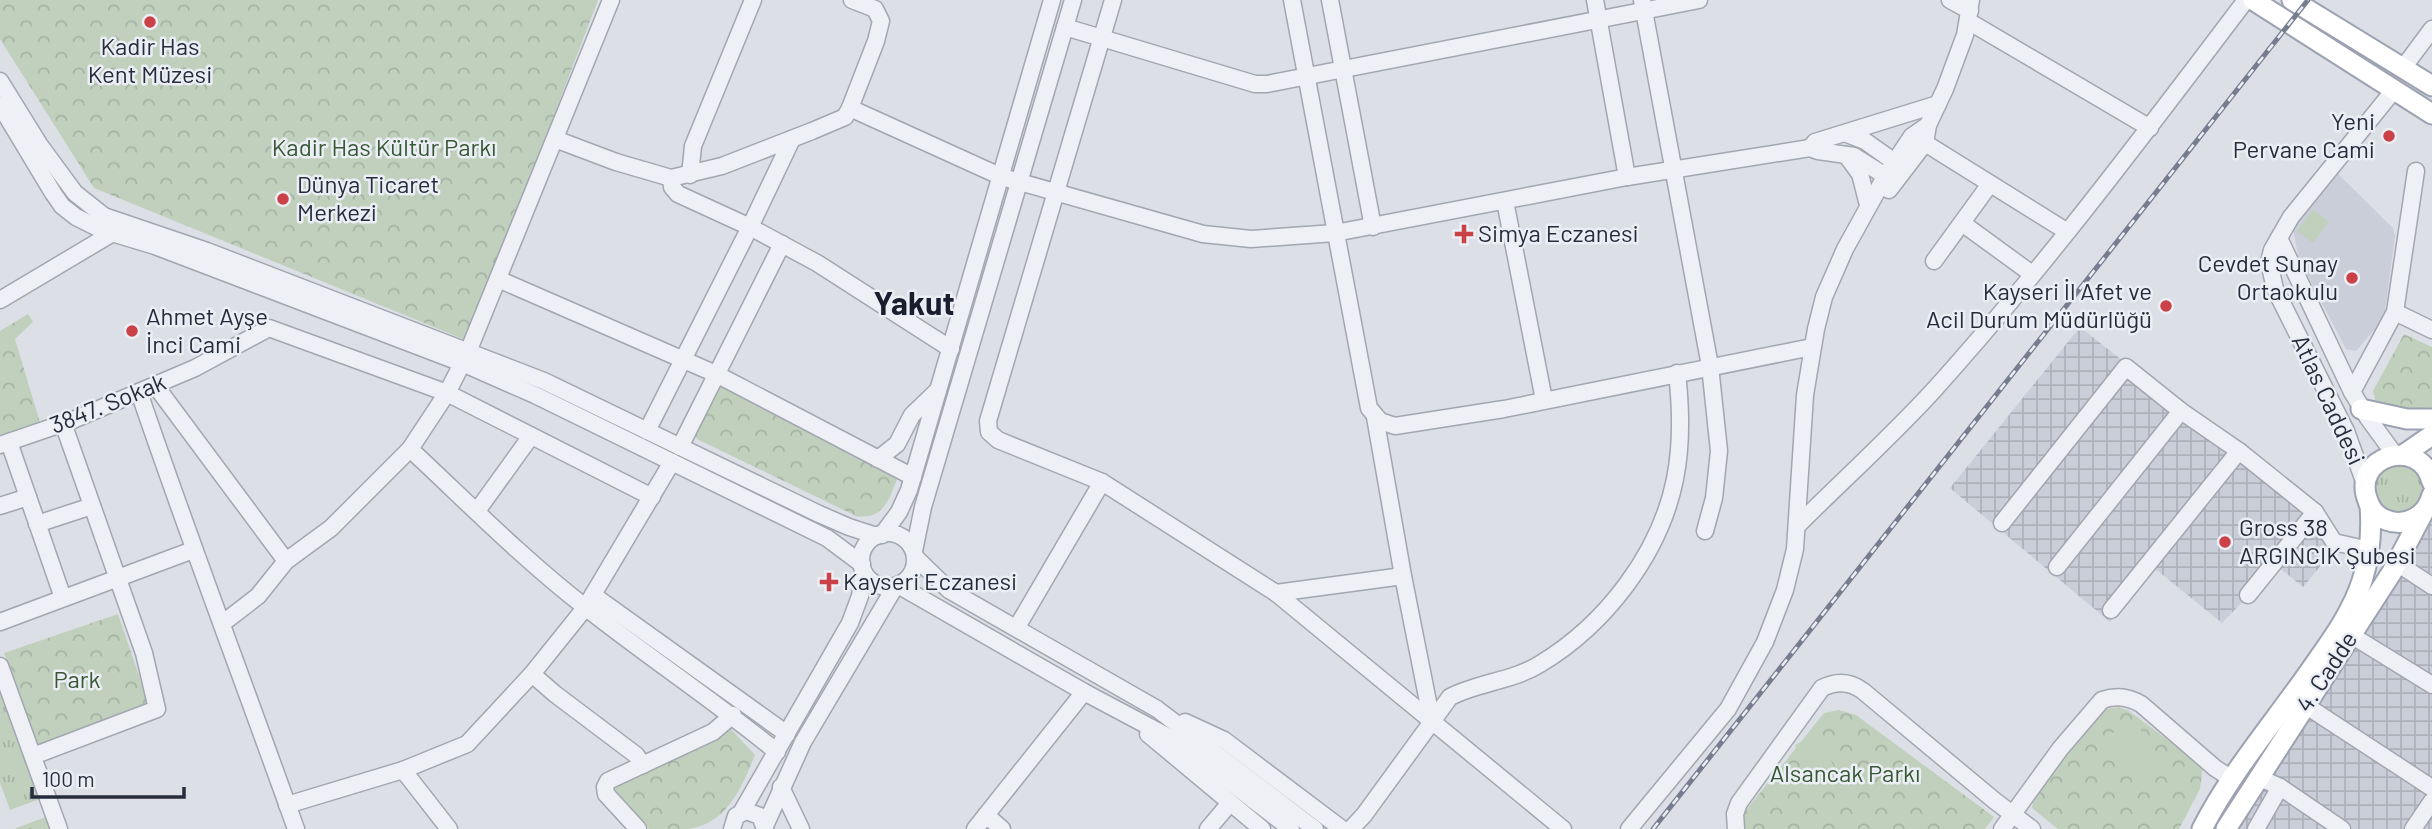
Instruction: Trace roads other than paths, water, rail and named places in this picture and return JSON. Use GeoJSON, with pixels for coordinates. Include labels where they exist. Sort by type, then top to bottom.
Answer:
{"type":"FeatureCollection","features":[{"type":"Feature","properties":{"kind":"main road"},"geometry":{"type":"LineString","coordinates":[[2253,0],[2432,114]]}},
{"type":"Feature","properties":{"kind":"main road"},"geometry":{"type":"LineString","coordinates":[[2292,0],[2432,86]]}},
{"type":"Feature","properties":{"kind":"main road"},"geometry":{"type":"LineString","coordinates":[[2356,400],[2397,418],[2432,419]]}},
{"type":"Feature","properties":{"kind":"main road"},"geometry":{"type":"LineString","coordinates":[[2399,455],[2432,435]]}},
{"type":"Feature","properties":{"kind":"main road"},"geometry":{"type":"LineString","coordinates":[[2365,484],[2375,464],[2388,456],[2399,455],[2410,457],[2423,465],[2432,482]]}},
{"type":"Feature","properties":{"kind":"main road","name":"4. Cadde"},"geometry":{"type":"LineString","coordinates":[[2202,829],[2232,779],[2343,621],[2362,580],[2369,550],[2370,506],[2365,484]]}},
{"type":"Feature","properties":{"kind":"main road","name":"4. Cadde"},"geometry":{"type":"LineString","coordinates":[[2226,829],[2397,563],[2432,495]]}},
{"type":"Feature","properties":{"kind":"main road"},"geometry":{"type":"LineString","coordinates":[[2370,506],[2381,517],[2395,522],[2410,520],[2423,513]]}},
{"type":"Feature","properties":{"kind":"street"},"geometry":{"type":"LineString","coordinates":[[223,623],[258,596],[286,561],[331,528],[410,449],[447,393],[465,358],[498,279],[611,0]]}},
{"type":"Feature","properties":{"kind":"street"},"geometry":{"type":"LineString","coordinates":[[690,175],[693,146],[753,0]]}},
{"type":"Feature","properties":{"kind":"street"},"geometry":{"type":"LineString","coordinates":[[555,139],[615,162],[671,178],[722,166],[845,117],[876,41],[881,21],[875,9],[852,0]]}},
{"type":"Feature","properties":{"kind":"street"},"geometry":{"type":"LineString","coordinates":[[732,823],[777,752],[850,623],[860,596],[864,548],[899,512],[913,477],[1052,0]]}},
{"type":"Feature","properties":{"kind":"street"},"geometry":{"type":"LineString","coordinates":[[765,827],[808,733],[896,586],[910,577],[914,569],[914,554],[923,507],[1073,0]]}},
{"type":"Feature","properties":{"kind":"street"},"geometry":{"type":"LineString","coordinates":[[1113,0],[988,429],[991,436],[1102,482],[1276,593],[1563,829]]}},
{"type":"Feature","properties":{"kind":"street"},"geometry":{"type":"LineString","coordinates":[[1292,0],[1369,408],[1375,417],[1384,423],[1395,426],[1544,401],[1812,346]]}},
{"type":"Feature","properties":{"kind":"street"},"geometry":{"type":"LineString","coordinates":[[1330,0],[1373,226]]}},
{"type":"Feature","properties":{"kind":"street"},"geometry":{"type":"LineString","coordinates":[[1595,0],[1627,177]]}},
{"type":"Feature","properties":{"kind":"street"},"geometry":{"type":"LineString","coordinates":[[1065,27],[1255,84],[1279,83],[1599,20],[1644,6],[1699,0]]}},
{"type":"Feature","properties":{"kind":"street"},"geometry":{"type":"LineString","coordinates":[[1950,0],[2150,128]]}},
{"type":"Feature","properties":{"kind":"street"},"geometry":{"type":"LineString","coordinates":[[1797,526],[1932,391],[2032,274],[2150,128],[2246,0]]}},
{"type":"Feature","properties":{"kind":"street"},"geometry":{"type":"LineString","coordinates":[[1644,6],[1710,366],[1719,451],[1714,498],[1705,531]]}},
{"type":"Feature","properties":{"kind":"street"},"geometry":{"type":"LineString","coordinates":[[1895,172],[1925,143],[1928,125],[1956,61],[1969,11]]}},
{"type":"Feature","properties":{"kind":"street"},"geometry":{"type":"LineString","coordinates":[[2403,68],[2427,45],[2432,29]]}},
{"type":"Feature","properties":{"kind":"street"},"geometry":{"type":"LineString","coordinates":[[0,82],[39,144],[75,193],[104,216],[207,251],[465,358],[827,538],[877,585],[896,586],[1178,742],[1291,829]]}},
{"type":"Feature","properties":{"kind":"street","name":"Atlas Caddesi"},"geometry":{"type":"LineString","coordinates":[[2365,484],[2346,431],[2272,280],[2269,262],[2291,217],[2394,90]]}},
{"type":"Feature","properties":{"kind":"street"},"geometry":{"type":"LineString","coordinates":[[1810,148],[1815,142],[1938,104]]}},
{"type":"Feature","properties":{"kind":"street"},"geometry":{"type":"LineString","coordinates":[[0,105],[62,206],[76,217],[111,234],[155,246],[465,358],[544,381],[819,514],[879,535],[894,534],[903,537],[914,554],[944,587],[1157,709],[1224,740],[1342,829]]}},
{"type":"Feature","properties":{"kind":"street"},"geometry":{"type":"LineString","coordinates":[[850,108],[1002,177],[1219,236],[1268,240],[1335,233],[1627,177],[1810,148],[1844,153],[1895,172]]}},
{"type":"Feature","properties":{"kind":"street"},"geometry":{"type":"LineString","coordinates":[[1866,211],[1872,213],[1912,136],[1928,125]]}},
{"type":"Feature","properties":{"kind":"street"},"geometry":{"type":"LineString","coordinates":[[1847,134],[1865,141],[1895,172]]}},
{"type":"Feature","properties":{"kind":"street"},"geometry":{"type":"LineString","coordinates":[[647,431],[792,139]]}},
{"type":"Feature","properties":{"kind":"street"},"geometry":{"type":"LineString","coordinates":[[1925,143],[2066,231]]}},
{"type":"Feature","properties":{"kind":"street"},"geometry":{"type":"LineString","coordinates":[[1629,829],[1728,709],[1749,674],[1772,626],[1785,590],[1795,549],[1805,395],[1812,346],[1830,282],[1866,211],[1860,174],[1844,153]]}},
{"type":"Feature","properties":{"kind":"street"},"geometry":{"type":"LineString","coordinates":[[2356,400],[2395,313],[2416,171]]}},
{"type":"Feature","properties":{"kind":"street"},"geometry":{"type":"LineString","coordinates":[[671,178],[672,187],[678,194],[750,227],[817,263],[951,349]]}},
{"type":"Feature","properties":{"kind":"street"},"geometry":{"type":"LineString","coordinates":[[1934,261],[1990,184]]}},
{"type":"Feature","properties":{"kind":"street"},"geometry":{"type":"LineString","coordinates":[[1505,201],[1544,401]]}},
{"type":"Feature","properties":{"kind":"street"},"geometry":{"type":"LineString","coordinates":[[1962,223],[2032,274]]}},
{"type":"Feature","properties":{"kind":"street"},"geometry":{"type":"LineString","coordinates":[[0,300],[111,234]]}},
{"type":"Feature","properties":{"kind":"street","name":"Atlas Caddesi"},"geometry":{"type":"LineString","coordinates":[[2279,238],[2356,400],[2399,455]]}},
{"type":"Feature","properties":{"kind":"street"},"geometry":{"type":"LineString","coordinates":[[680,447],[782,244]]}},
{"type":"Feature","properties":{"kind":"street"},"geometry":{"type":"LineString","coordinates":[[498,279],[716,374],[913,477]]}},
{"type":"Feature","properties":{"kind":"street"},"geometry":{"type":"LineString","coordinates":[[2395,313],[2432,330]]}},
{"type":"Feature","properties":{"kind":"street","name":"3847. Sokak"},"geometry":{"type":"LineString","coordinates":[[4,443],[63,424],[195,368],[269,328],[447,393],[652,497]]}},
{"type":"Feature","properties":{"kind":"street"},"geometry":{"type":"LineString","coordinates":[[2003,523],[2126,367],[2180,411],[2239,451],[2315,512],[2334,542],[2369,550]]}},
{"type":"Feature","properties":{"kind":"street"},"geometry":{"type":"LineString","coordinates":[[1351,829],[1450,697],[1472,687],[1523,673],[1549,658],[1596,619],[1633,575],[1657,531],[1675,481],[1680,419],[1677,373]]}},
{"type":"Feature","properties":{"kind":"street"},"geometry":{"type":"LineString","coordinates":[[155,385],[286,561]]}},
{"type":"Feature","properties":{"kind":"street"},"geometry":{"type":"LineString","coordinates":[[878,459],[897,444],[912,415],[939,388]]}},
{"type":"Feature","properties":{"kind":"street"},"geometry":{"type":"LineString","coordinates":[[139,392],[193,550],[223,623],[296,829]]}},
{"type":"Feature","properties":{"kind":"street"},"geometry":{"type":"LineString","coordinates":[[2057,567],[2180,411]]}},
{"type":"Feature","properties":{"kind":"street"},"geometry":{"type":"LineString","coordinates":[[1375,417],[1432,722]]}},
{"type":"Feature","properties":{"kind":"street"},"geometry":{"type":"LineString","coordinates":[[33,756],[156,709],[144,653],[63,424]]}},
{"type":"Feature","properties":{"kind":"street"},"geometry":{"type":"LineString","coordinates":[[477,511],[531,436]]}},
{"type":"Feature","properties":{"kind":"street"},"geometry":{"type":"LineString","coordinates":[[4,443],[27,497],[62,598]]}},
{"type":"Feature","properties":{"kind":"street"},"geometry":{"type":"LineString","coordinates":[[410,449],[477,511],[777,752]]}},
{"type":"Feature","properties":{"kind":"street"},"geometry":{"type":"LineString","coordinates":[[2111,610],[2239,451]]}},
{"type":"Feature","properties":{"kind":"street"},"geometry":{"type":"LineString","coordinates":[[288,805],[403,770],[467,744],[532,674],[589,601],[672,462]]}},
{"type":"Feature","properties":{"kind":"street"},"geometry":{"type":"LineString","coordinates":[[1017,627],[1102,482]]}},
{"type":"Feature","properties":{"kind":"street"},"geometry":{"type":"LineString","coordinates":[[0,506],[27,497]]}},
{"type":"Feature","properties":{"kind":"street"},"geometry":{"type":"LineString","coordinates":[[37,524],[92,506]]}},
{"type":"Feature","properties":{"kind":"street"},"geometry":{"type":"LineString","coordinates":[[2248,595],[2315,512]]}},
{"type":"Feature","properties":{"kind":"street"},"geometry":{"type":"LineString","coordinates":[[0,622],[193,550]]}},
{"type":"Feature","properties":{"kind":"street"},"geometry":{"type":"LineString","coordinates":[[2397,563],[2432,586]]}},
{"type":"Feature","properties":{"kind":"street"},"geometry":{"type":"LineString","coordinates":[[1276,593],[1403,576]]}},
{"type":"Feature","properties":{"kind":"street"},"geometry":{"type":"LineString","coordinates":[[589,601],[787,734]]}},
{"type":"Feature","properties":{"kind":"street"},"geometry":{"type":"LineString","coordinates":[[2351,635],[2432,685]]}},
{"type":"Feature","properties":{"kind":"street"},"geometry":{"type":"LineString","coordinates":[[0,666],[59,829]]}},
{"type":"Feature","properties":{"kind":"street"},"geometry":{"type":"LineString","coordinates":[[532,674],[636,754],[643,765]]}},
{"type":"Feature","properties":{"kind":"street"},"geometry":{"type":"LineString","coordinates":[[1736,829],[1735,814],[1739,803],[1822,688],[1839,682],[1852,684],[1863,691],[2032,829]]}},
{"type":"Feature","properties":{"kind":"street"},"geometry":{"type":"LineString","coordinates":[[975,829],[1084,692]]}},
{"type":"Feature","properties":{"kind":"street"},"geometry":{"type":"LineString","coordinates":[[2002,829],[2060,749],[2102,699],[2127,698],[2141,704],[2215,768],[2232,779]]}},
{"type":"Feature","properties":{"kind":"street"},"geometry":{"type":"LineString","coordinates":[[2305,705],[2432,788]]}},
{"type":"Feature","properties":{"kind":"street"},"geometry":{"type":"LineString","coordinates":[[1157,709],[1315,829]]}},
{"type":"Feature","properties":{"kind":"street"},"geometry":{"type":"LineString","coordinates":[[1122,712],[1261,829]]}},
{"type":"Feature","properties":{"kind":"street"},"geometry":{"type":"LineString","coordinates":[[638,829],[607,796],[605,787],[611,779],[718,730],[733,715]]}},
{"type":"Feature","properties":{"kind":"street"},"geometry":{"type":"LineString","coordinates":[[403,770],[449,829]]}},
{"type":"Feature","properties":{"kind":"street"},"geometry":{"type":"LineString","coordinates":[[2258,777],[2280,787],[2342,829]]}},
{"type":"Feature","properties":{"kind":"street"},"geometry":{"type":"LineString","coordinates":[[781,787],[801,829]]}},
{"type":"Feature","properties":{"kind":"street"},"geometry":{"type":"LineString","coordinates":[[2256,829],[2280,787]]}},
{"type":"Feature","properties":{"kind":"street"},"geometry":{"type":"LineString","coordinates":[[2413,829],[2432,801]]}},
{"type":"Feature","properties":{"kind":"street"},"geometry":{"type":"LineString","coordinates":[[1208,829],[1230,803]]}},
{"type":"Feature","properties":{"kind":"street"},"geometry":{"type":"LineString","coordinates":[[732,823],[746,811],[760,816],[765,827]]}},
{"type":"Feature","properties":{"kind":"street"},"geometry":{"type":"LineString","coordinates":[[986,815],[1002,829]]}},
{"type":"Feature","properties":{"kind":"railway"},"geometry":{"type":"LineString","coordinates":[[1653,829],[2308,0]]}},
{"type":"Feature","properties":{"kind":"place","name":"Kadir Has Kent Müzesi"},"geometry":{"type":"Point","coordinates":[150,22]}},
{"type":"Feature","properties":{"kind":"place","name":"Yeni Pervane Cami"},"geometry":{"type":"Point","coordinates":[2389,136]}},
{"type":"Feature","properties":{"kind":"place","name":"Dünya Ticaret Merkezi"},"geometry":{"type":"Point","coordinates":[283,199]}},
{"type":"Feature","properties":{"kind":"place","name":"Simya Eczanesi"},"geometry":{"type":"Point","coordinates":[1464,234]}},
{"type":"Feature","properties":{"kind":"place","name":"Cevdet Sunay Ortaokulu"},"geometry":{"type":"Point","coordinates":[2352,278]}},
{"type":"Feature","properties":{"kind":"place","name":"Kayseri İl Afet ve Acil Durum Müdürlüğü"},"geometry":{"type":"Point","coordinates":[2166,306]}},
{"type":"Feature","properties":{"kind":"place","name":"Ahmet Ayşe İnci Cami"},"geometry":{"type":"Point","coordinates":[132,331]}},
{"type":"Feature","properties":{"kind":"place","name":"Gross 38 ARGINCIK Şubesi"},"geometry":{"type":"Point","coordinates":[2225,542]}},
{"type":"Feature","properties":{"kind":"place","name":"Kayseri Eczanesi"},"geometry":{"type":"Point","coordinates":[829,582]}},
{"type":"Feature","properties":{"kind":"district","name":"Yakut"},"geometry":{"type":"Point","coordinates":[914,304]}},
{"type":"Feature","properties":{"kind":"park label","name":"Kadir Has Kültür Parkı"},"geometry":{"type":"Point","coordinates":[384,148]}},
{"type":"Feature","properties":{"kind":"park label","name":"Park"},"geometry":{"type":"Point","coordinates":[77,680]}},
{"type":"Feature","properties":{"kind":"park label","name":"Alsancak Parkı"},"geometry":{"type":"Point","coordinates":[1845,774]}}]}
